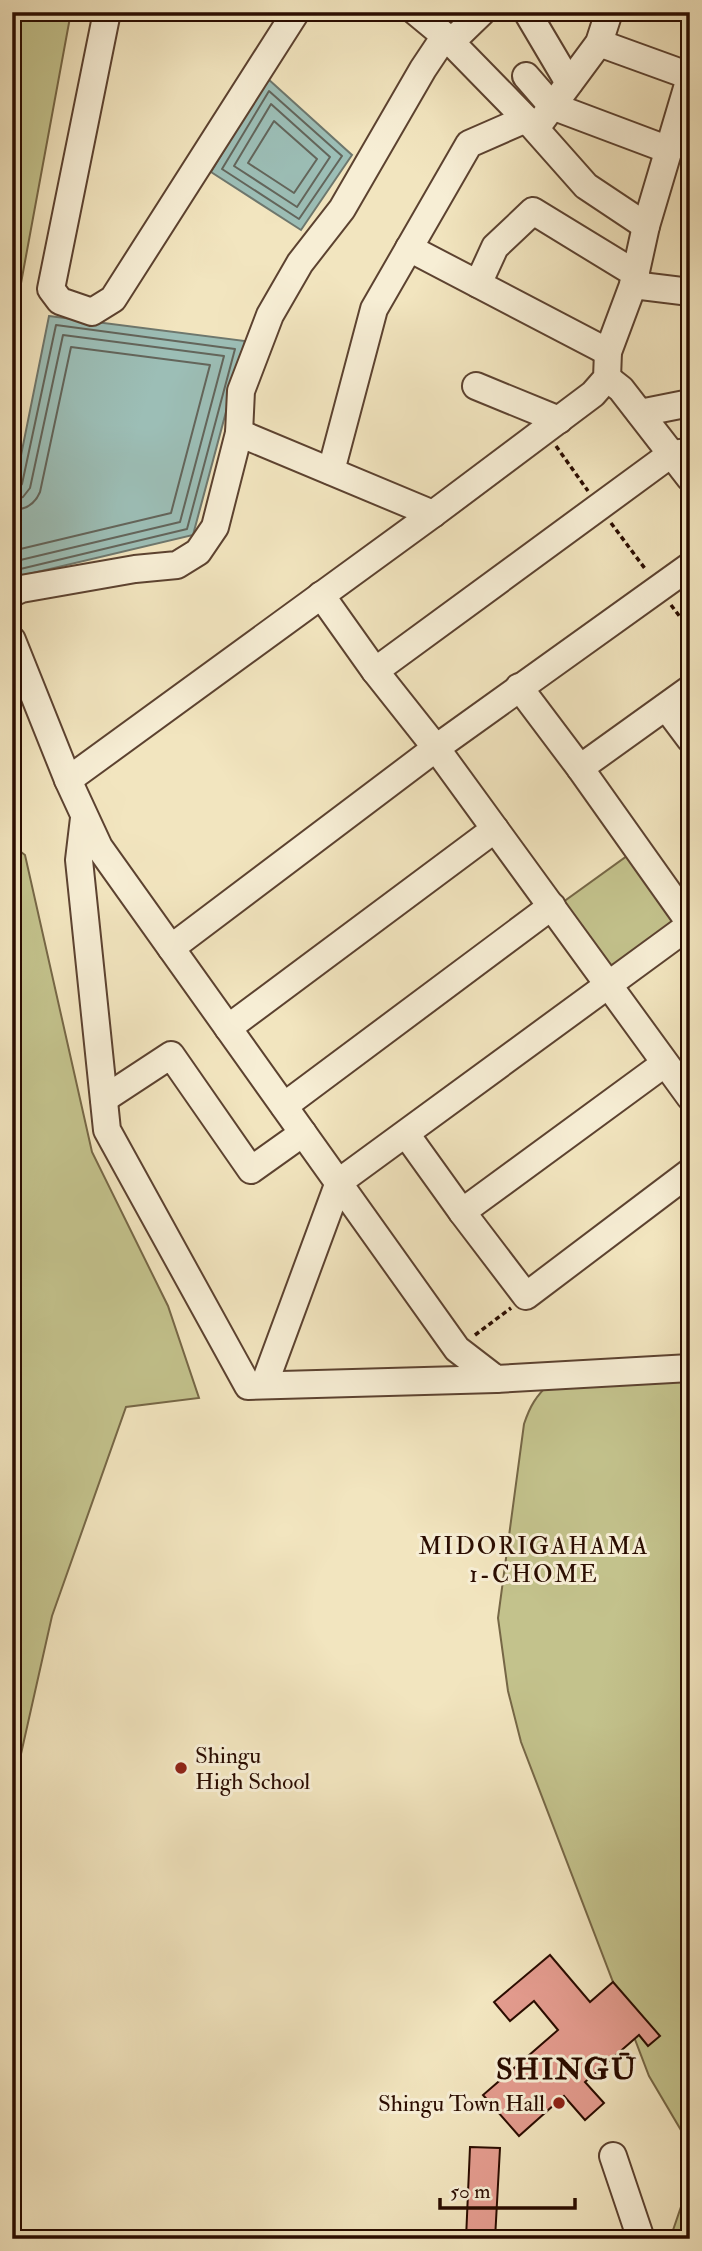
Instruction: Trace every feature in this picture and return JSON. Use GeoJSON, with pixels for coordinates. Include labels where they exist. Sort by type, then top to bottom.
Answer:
{"type":"FeatureCollection","features":[{"type":"Feature","properties":{"kind":"street"},"geometry":{"type":"LineString","coordinates":[[107,12],[51,289],[61,301],[92,313],[113,299],[296,12]]}},
{"type":"Feature","properties":{"kind":"street"},"geometry":{"type":"LineString","coordinates":[[416,12],[448,39],[531,124],[586,186],[646,226]]}},
{"type":"Feature","properties":{"kind":"street"},"geometry":{"type":"LineString","coordinates":[[12,593],[21,589],[135,569],[177,565],[198,552],[215,527],[240,433],[241,391],[270,315],[300,263],[342,209],[423,69],[448,39],[482,12]]}},
{"type":"Feature","properties":{"kind":"street"},"geometry":{"type":"LineString","coordinates":[[527,12],[569,83]]}},
{"type":"Feature","properties":{"kind":"street"},"geometry":{"type":"LineString","coordinates":[[331,471],[374,309],[469,144],[531,124],[552,106],[599,43],[609,12]]}},
{"type":"Feature","properties":{"kind":"street"},"geometry":{"type":"LineString","coordinates":[[68,780],[433,514],[593,394],[607,378],[608,352],[634,279],[646,226],[690,77],[599,43]]}},
{"type":"Feature","properties":{"kind":"street"},"geometry":{"type":"LineString","coordinates":[[526,76],[552,106],[669,150]]}},
{"type":"Feature","properties":{"kind":"street"},"geometry":{"type":"LineString","coordinates":[[478,284],[495,247],[533,211],[634,279],[690,292]]}},
{"type":"Feature","properties":{"kind":"street"},"geometry":{"type":"LineString","coordinates":[[409,248],[608,352]]}},
{"type":"Feature","properties":{"kind":"street"},"geometry":{"type":"LineString","coordinates":[[607,378],[621,389],[640,413],[680,453],[690,478]]}},
{"type":"Feature","properties":{"kind":"street"},"geometry":{"type":"LineString","coordinates":[[477,386],[551,425]]}},
{"type":"Feature","properties":{"kind":"street"},"geometry":{"type":"LineString","coordinates":[[640,413],[690,403]]}},
{"type":"Feature","properties":{"kind":"street"},"geometry":{"type":"LineString","coordinates":[[240,433],[433,514]]}},
{"type":"Feature","properties":{"kind":"street"},"geometry":{"type":"LineString","coordinates":[[375,671],[599,506],[680,453]]}},
{"type":"Feature","properties":{"kind":"street"},"geometry":{"type":"LineString","coordinates":[[171,948],[436,748],[690,566]]}},
{"type":"Feature","properties":{"kind":"street"},"geometry":{"type":"LineString","coordinates":[[321,595],[690,1097]]}},
{"type":"Feature","properties":{"kind":"street"},"geometry":{"type":"LineString","coordinates":[[12,640],[68,780],[99,848],[457,1349],[496,1379]]}},
{"type":"Feature","properties":{"kind":"street"},"geometry":{"type":"LineString","coordinates":[[264,1385],[338,1182],[690,924],[519,687]]}},
{"type":"Feature","properties":{"kind":"street"},"geometry":{"type":"LineString","coordinates":[[580,768],[690,689]]}},
{"type":"Feature","properties":{"kind":"street"},"geometry":{"type":"LineString","coordinates":[[666,706],[690,739]]}},
{"type":"Feature","properties":{"kind":"street"},"geometry":{"type":"LineString","coordinates":[[84,816],[79,860],[107,1130],[248,1386],[496,1379],[690,1368]]}},
{"type":"Feature","properties":{"kind":"street"},"geometry":{"type":"LineString","coordinates":[[228,1028],[495,829]]}},
{"type":"Feature","properties":{"kind":"street"},"geometry":{"type":"LineString","coordinates":[[284,1106],[552,906]]}},
{"type":"Feature","properties":{"kind":"street"},"geometry":{"type":"LineString","coordinates":[[104,1099],[171,1055],[251,1170],[303,1133]]}},
{"type":"Feature","properties":{"kind":"street"},"geometry":{"type":"LineString","coordinates":[[462,1212],[664,1064]]}},
{"type":"Feature","properties":{"kind":"street"},"geometry":{"type":"LineString","coordinates":[[406,1134],[526,1296],[690,1172]]}},
{"type":"Feature","properties":{"kind":"street"},"geometry":{"type":"LineString","coordinates":[[613,2156],[641,2239]]}},
{"type":"Feature","properties":{"kind":"path"},"geometry":{"type":"LineString","coordinates":[[551,425],[599,506],[690,630]]}},
{"type":"Feature","properties":{"kind":"path"},"geometry":{"type":"LineString","coordinates":[[457,1349],[526,1296]]}},
{"type":"Feature","properties":{"kind":"shaded area"},"geometry":{"type":"Polygon","coordinates":[[[12,12],[71,12],[12,332],[12,12]]]}},
{"type":"Feature","properties":{"kind":"shaded area"},"geometry":{"type":"Polygon","coordinates":[[[12,845],[25,855],[92,1152],[168,1306],[199,1398],[126,1407],[52,1616],[12,1794],[12,845]]]}},
{"type":"Feature","properties":{"kind":"shaded area"},"geometry":{"type":"Polygon","coordinates":[[[627,856],[677,923],[609,973],[559,905],[627,856]]]}},
{"type":"Feature","properties":{"kind":"shaded area"},"geometry":{"type":"Polygon","coordinates":[[[690,1373],[690,2156],[685,2137],[649,2076],[521,1742],[508,1691],[498,1618],[524,1424],[537,1397],[550,1383],[690,1373]]]}},
{"type":"Feature","properties":{"kind":"shaded area"},"geometry":{"type":"Polygon","coordinates":[[[690,2168],[690,2239],[670,2239],[685,2195],[690,2168]]]}},
{"type":"Feature","properties":{"kind":"water"},"geometry":{"type":"Polygon","coordinates":[[[267,78],[352,155],[301,230],[211,172],[267,78]]]}},
{"type":"Feature","properties":{"kind":"water"},"geometry":{"type":"Polygon","coordinates":[[[49,316],[245,341],[193,535],[12,578],[12,500],[49,316]]]}},
{"type":"Feature","properties":{"kind":"building"},"geometry":{"type":"Polygon","coordinates":[[[550,1955],[590,2002],[613,1982],[660,2036],[648,2046],[639,2035],[585,2082],[604,2103],[585,2120],[564,2096],[519,2136],[483,2095],[558,2030],[534,2001],[510,2021],[494,2002],[550,1955]]]}},
{"type":"Feature","properties":{"kind":"building"},"geometry":{"type":"Polygon","coordinates":[[[470,2147],[500,2148],[495,2239],[466,2239],[470,2147]]]}},
{"type":"Feature","properties":{"kind":"place","name":"Shingu High School"},"geometry":{"type":"Point","coordinates":[181,1768]}},
{"type":"Feature","properties":{"kind":"place","name":"Shingu Town Hall"},"geometry":{"type":"Point","coordinates":[559,2103]}},
{"type":"Feature","properties":{"kind":"district","name":"MIDORIGAHAMA 1-CHOME"},"geometry":{"type":"Point","coordinates":[534,1560]}},
{"type":"Feature","properties":{"kind":"district","name":"SHINGŪ"},"geometry":{"type":"Point","coordinates":[567,2069]}}]}
